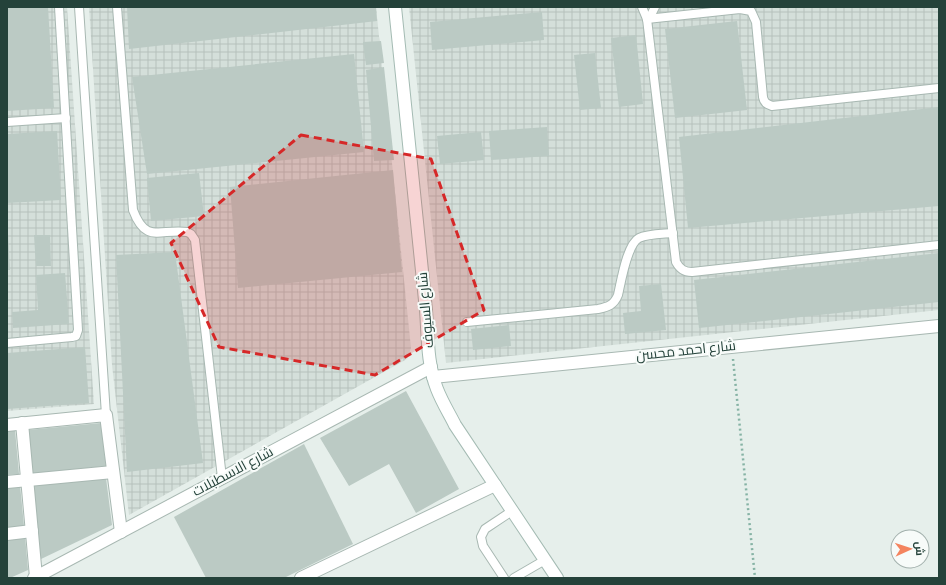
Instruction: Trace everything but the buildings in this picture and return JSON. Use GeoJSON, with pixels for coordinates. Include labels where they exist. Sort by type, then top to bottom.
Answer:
{"type":"FeatureCollection","features":[{"type":"Feature","properties":{"kind":"street","name":"شارع السيوف"},"geometry":{"type":"LineString","coordinates":[[395,7],[432,372],[441,398],[456,425],[557,578]]}},
{"type":"Feature","properties":{"kind":"street","name":"شارع احمد محسن"},"geometry":{"type":"LineString","coordinates":[[432,372],[732,347],[939,326]]}},
{"type":"Feature","properties":{"kind":"street","name":"شارع الاسطبلات"},"geometry":{"type":"LineString","coordinates":[[35,577],[54,573],[121,532],[222,478],[432,372]]}},
{"type":"Feature","properties":{"kind":"street"},"geometry":{"type":"LineString","coordinates":[[7,425],[106,415],[121,532]]}},
{"type":"Feature","properties":{"kind":"street"},"geometry":{"type":"LineString","coordinates":[[22,423],[35,577]]}},
{"type":"Feature","properties":{"kind":"street"},"geometry":{"type":"LineString","coordinates":[[7,482],[113,472]]}},
{"type":"Feature","properties":{"kind":"street"},"geometry":{"type":"LineString","coordinates":[[301,578],[495,485]]}},
{"type":"Feature","properties":{"kind":"street"},"geometry":{"type":"LineString","coordinates":[[7,534],[32,531]]}},
{"type":"Feature","properties":{"kind":"lane"},"geometry":{"type":"LineString","coordinates":[[7,343],[72,337],[76,336],[78,330],[59,7]]}},
{"type":"Feature","properties":{"kind":"lane"},"geometry":{"type":"LineString","coordinates":[[79,7],[106,415]]}},
{"type":"Feature","properties":{"kind":"lane"},"geometry":{"type":"LineString","coordinates":[[117,7],[133,210],[140,226],[148,231],[156,234],[183,232],[191,234],[195,240],[222,478]]}},
{"type":"Feature","properties":{"kind":"lane"},"geometry":{"type":"LineString","coordinates":[[642,7],[647,19],[676,262],[681,268],[686,272],[692,272],[939,245]]}},
{"type":"Feature","properties":{"kind":"lane"},"geometry":{"type":"LineString","coordinates":[[647,19],[655,7]]}},
{"type":"Feature","properties":{"kind":"lane"},"geometry":{"type":"LineString","coordinates":[[647,19],[740,9],[751,11],[756,22],[763,97],[764,101],[772,106],[939,88]]}},
{"type":"Feature","properties":{"kind":"lane"},"geometry":{"type":"LineString","coordinates":[[7,122],[66,118]]}},
{"type":"Feature","properties":{"kind":"lane"},"geometry":{"type":"LineString","coordinates":[[467,322],[598,309],[608,306],[615,301],[618,295],[630,250],[635,240],[641,237],[672,233]]}},
{"type":"Feature","properties":{"kind":"lane"},"geometry":{"type":"LineString","coordinates":[[504,578],[483,546],[481,537],[486,529],[512,511]]}},
{"type":"Feature","properties":{"kind":"lane"},"geometry":{"type":"LineString","coordinates":[[514,578],[544,560]]}},
{"type":"Feature","properties":{"kind":"path"},"geometry":{"type":"LineString","coordinates":[[732,347],[755,578]]}},
{"type":"Feature","properties":{"kind":"highlighted area"},"geometry":{"type":"Polygon","coordinates":[[[301,135],[431,159],[484,310],[375,375],[219,347],[171,243],[301,135]]]}},
{"type":"Feature","properties":{"kind":"shaded area"},"geometry":{"type":"Polygon","coordinates":[[[7,7],[67,7],[94,404],[7,411],[7,7]]]}},
{"type":"Feature","properties":{"kind":"shaded area"},"geometry":{"type":"Polygon","coordinates":[[[89,7],[376,7],[411,348],[407,359],[129,515],[112,365],[89,7]]]}},
{"type":"Feature","properties":{"kind":"shaded area"},"geometry":{"type":"Polygon","coordinates":[[[409,7],[939,7],[939,310],[446,363],[409,7]]]}}]}
